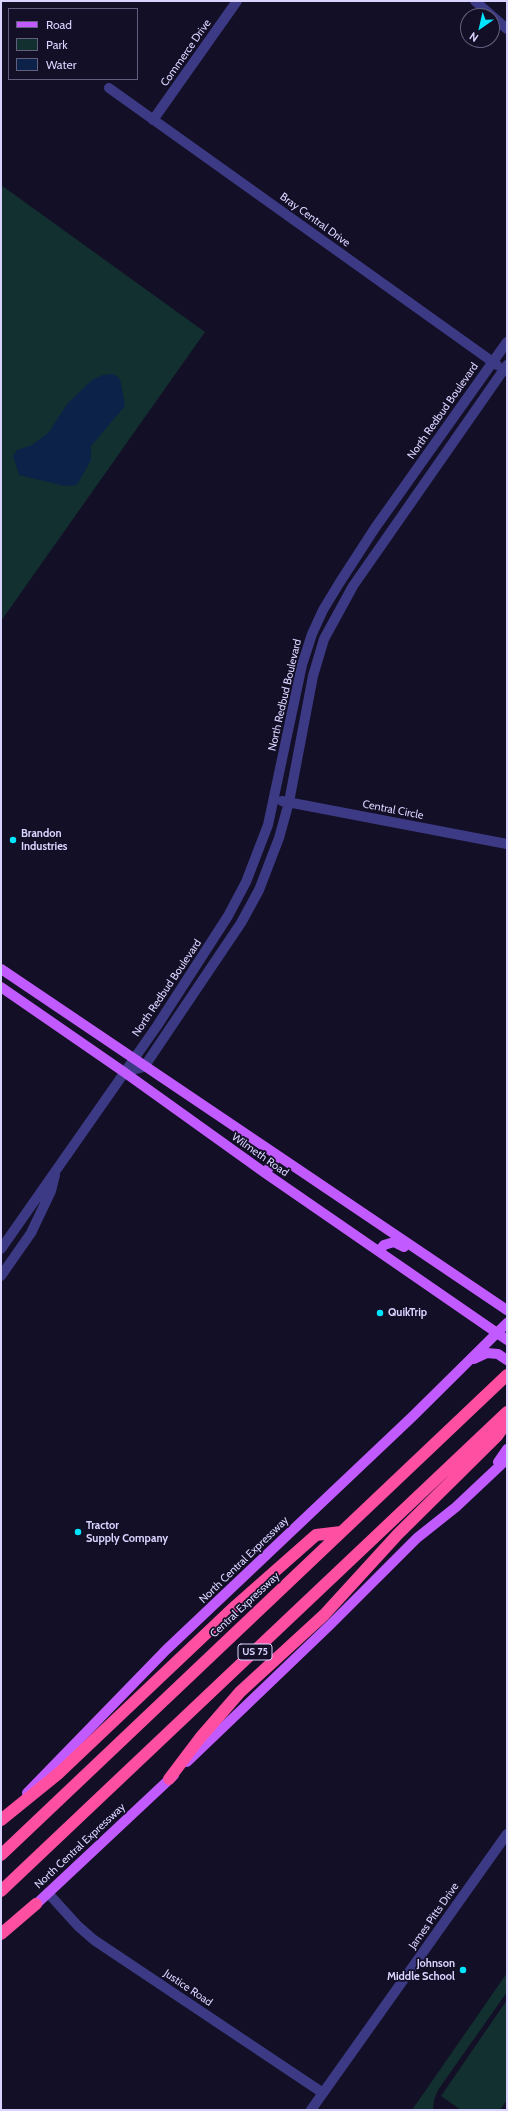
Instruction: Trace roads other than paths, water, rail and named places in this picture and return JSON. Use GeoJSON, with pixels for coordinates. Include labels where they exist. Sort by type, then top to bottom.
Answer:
{"type":"FeatureCollection","features":[{"type":"Feature","properties":{"kind":"highway","name":"Central Expressway"},"geometry":{"type":"LineString","coordinates":[[1,1854],[507,1375]]}},
{"type":"Feature","properties":{"kind":"highway","name":"US 75"},"geometry":{"type":"LineString","coordinates":[[1,1891],[507,1412]]}},
{"type":"Feature","properties":{"kind":"highway"},"geometry":{"type":"LineString","coordinates":[[169,1779],[200,1738],[240,1692],[324,1615],[398,1534],[497,1436],[507,1422]]}},
{"type":"Feature","properties":{"kind":"highway"},"geometry":{"type":"LineString","coordinates":[[1,1819],[59,1773],[231,1610],[316,1535],[341,1532]]}},
{"type":"Feature","properties":{"kind":"highway"},"geometry":{"type":"LineString","coordinates":[[1,1934],[36,1904]]}},
{"type":"Feature","properties":{"kind":"main road","name":"Wilmeth Road"},"geometry":{"type":"LineString","coordinates":[[1,970],[277,1157],[507,1310]]}},
{"type":"Feature","properties":{"kind":"main road","name":"Wilmeth Road"},"geometry":{"type":"LineString","coordinates":[[1,987],[124,1072],[265,1173],[507,1340]]}},
{"type":"Feature","properties":{"kind":"main road"},"geometry":{"type":"LineString","coordinates":[[265,1173],[277,1157]]}},
{"type":"Feature","properties":{"kind":"main road"},"geometry":{"type":"LineString","coordinates":[[379,1251],[384,1245],[394,1242],[403,1246],[445,1275],[469,1286]]}},
{"type":"Feature","properties":{"kind":"main road","name":"North Central Expressway"},"geometry":{"type":"LineString","coordinates":[[1,1819],[54,1767],[166,1650],[470,1361],[507,1323]]}},
{"type":"Feature","properties":{"kind":"main road"},"geometry":{"type":"LineString","coordinates":[[470,1361],[487,1353],[498,1354],[507,1360]]}},
{"type":"Feature","properties":{"kind":"main road"},"geometry":{"type":"LineString","coordinates":[[485,1480],[507,1449]]}},
{"type":"Feature","properties":{"kind":"main road","name":"North Central Expressway"},"geometry":{"type":"LineString","coordinates":[[1,1938],[330,1625],[417,1538],[485,1480],[507,1459]]}},
{"type":"Feature","properties":{"kind":"street","name":"Commerce Drive"},"geometry":{"type":"LineString","coordinates":[[153,120],[237,1]]}},
{"type":"Feature","properties":{"kind":"street"},"geometry":{"type":"LineString","coordinates":[[475,1],[507,29]]}},
{"type":"Feature","properties":{"kind":"street","name":"Bray Central Drive"},"geometry":{"type":"LineString","coordinates":[[109,88],[492,362],[506,369]]}},
{"type":"Feature","properties":{"kind":"street","name":"North Redbud Boulevard"},"geometry":{"type":"LineString","coordinates":[[1,1249],[157,1026],[235,903],[256,858],[274,800],[302,665],[316,626],[333,591],[407,482],[507,342]]}},
{"type":"Feature","properties":{"kind":"street","name":"North Redbud Boulevard"},"geometry":{"type":"LineString","coordinates":[[144,1067],[241,923],[264,879],[289,802],[313,676],[328,631],[353,586],[418,490],[506,369]]}},
{"type":"Feature","properties":{"kind":"street"},"geometry":{"type":"LineString","coordinates":[[407,482],[418,490]]}},
{"type":"Feature","properties":{"kind":"street"},"geometry":{"type":"LineString","coordinates":[[316,626],[328,631]]}},
{"type":"Feature","properties":{"kind":"street","name":"Central Circle"},"geometry":{"type":"LineString","coordinates":[[274,800],[507,844]]}},
{"type":"Feature","properties":{"kind":"street"},"geometry":{"type":"LineString","coordinates":[[124,1072],[144,1067]]}},
{"type":"Feature","properties":{"kind":"street","name":"North Redbud Boulevard"},"geometry":{"type":"LineString","coordinates":[[1,1276],[31,1233],[51,1191],[58,1168]]}},
{"type":"Feature","properties":{"kind":"street","name":"James Pitts Drive"},"geometry":{"type":"LineString","coordinates":[[311,2110],[507,1834]]}},
{"type":"Feature","properties":{"kind":"street","name":"Justice Road"},"geometry":{"type":"LineString","coordinates":[[48,1893],[78,1926],[94,1940],[323,2093]]}},
{"type":"Feature","properties":{"kind":"water"},"geometry":{"type":"Polygon","coordinates":[[[113,374],[118,377],[121,383],[125,406],[91,446],[91,460],[77,485],[65,486],[19,475],[13,456],[17,450],[32,445],[49,432],[67,404],[92,380],[103,375],[113,374]]]}},
{"type":"Feature","properties":{"kind":"place","name":"Brandon Industries"},"geometry":{"type":"Point","coordinates":[13,840]}},
{"type":"Feature","properties":{"kind":"place","name":"QuikTrip"},"geometry":{"type":"Point","coordinates":[380,1313]}},
{"type":"Feature","properties":{"kind":"place","name":"Tractor Supply Company"},"geometry":{"type":"Point","coordinates":[78,1532]}},
{"type":"Feature","properties":{"kind":"place","name":"Johnson Middle School"},"geometry":{"type":"Point","coordinates":[463,1970]}}]}
